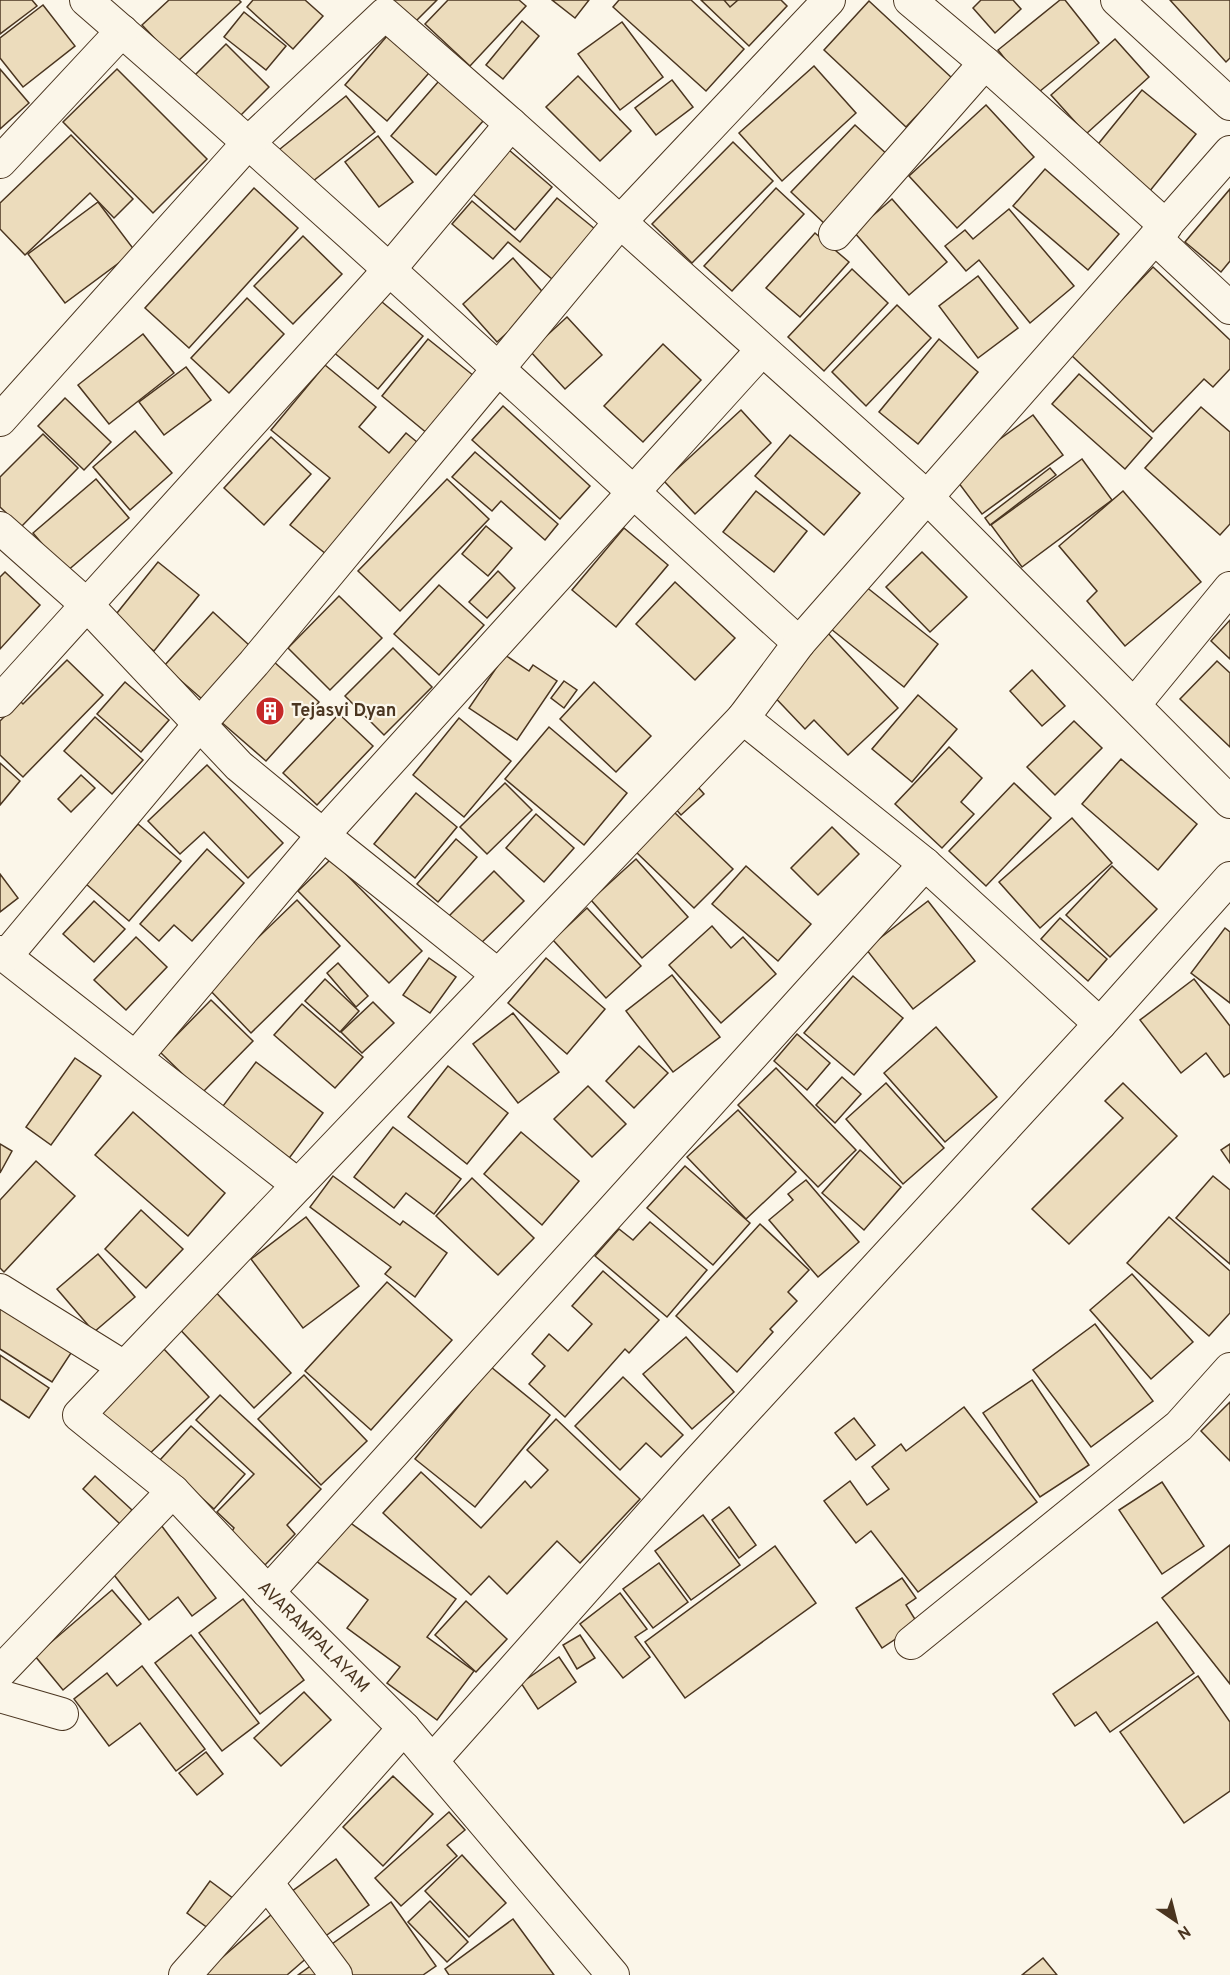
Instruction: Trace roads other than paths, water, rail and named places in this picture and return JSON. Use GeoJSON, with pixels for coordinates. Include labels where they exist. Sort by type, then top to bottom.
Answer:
{"type":"FeatureCollection","features":[{"type":"Feature","properties":{"kind":"street"},"geometry":{"type":"LineString","coordinates":[[86,0],[498,367],[799,643]]}},
{"type":"Feature","properties":{"kind":"street"},"geometry":{"type":"LineString","coordinates":[[298,1185],[3,954],[262,654],[620,222],[829,0]]}},
{"type":"Feature","properties":{"kind":"street"},"geometry":{"type":"LineString","coordinates":[[910,0],[985,63],[1160,232],[1230,308]]}},
{"type":"Feature","properties":{"kind":"street"},"geometry":{"type":"LineString","coordinates":[[1117,0],[1230,104]]}},
{"type":"Feature","properties":{"kind":"street"},"geometry":{"type":"LineString","coordinates":[[0,420],[248,143],[385,14],[512,124],[927,497],[1230,802]]}},
{"type":"Feature","properties":{"kind":"street"},"geometry":{"type":"LineString","coordinates":[[0,162],[122,31]]}},
{"type":"Feature","properties":{"kind":"street"},"geometry":{"type":"LineString","coordinates":[[836,234],[985,63]]}},
{"type":"Feature","properties":{"kind":"street"},"geometry":{"type":"LineString","coordinates":[[0,701],[389,270],[512,124]]}},
{"type":"Feature","properties":{"kind":"street"},"geometry":{"type":"LineString","coordinates":[[0,1290],[124,1367],[743,718],[799,643],[1230,152]]}},
{"type":"Feature","properties":{"kind":"street"},"geometry":{"type":"LineString","coordinates":[[136,1057],[322,835],[635,493],[762,350]]}},
{"type":"Feature","properties":{"kind":"street"},"geometry":{"type":"LineString","coordinates":[[0,528],[87,606],[239,766],[498,975]]}},
{"type":"Feature","properties":{"kind":"street"},"geometry":{"type":"LineString","coordinates":[[1134,705],[1230,588]]}},
{"type":"Feature","properties":{"kind":"street"},"geometry":{"type":"LineString","coordinates":[[743,718],[925,864],[1100,1024]]}},
{"type":"Feature","properties":{"kind":"street"},"geometry":{"type":"LineString","coordinates":[[268,1592],[925,864]]}},
{"type":"Feature","properties":{"kind":"street"},"geometry":{"type":"LineString","coordinates":[[433,1760],[695,1465],[1100,1024],[1230,878]]}},
{"type":"Feature","properties":{"kind":"street","name":"AVARAMPALAYAM"},"geometry":{"type":"LineString","coordinates":[[124,1367],[79,1414],[173,1491],[268,1592],[404,1728],[613,1975]]}},
{"type":"Feature","properties":{"kind":"street"},"geometry":{"type":"LineString","coordinates":[[911,1643],[1179,1426],[1230,1369]]}},
{"type":"Feature","properties":{"kind":"street"},"geometry":{"type":"LineString","coordinates":[[0,1672],[173,1491]]}},
{"type":"Feature","properties":{"kind":"street"},"geometry":{"type":"LineString","coordinates":[[0,1696],[62,1714]]}},
{"type":"Feature","properties":{"kind":"street"},"geometry":{"type":"LineString","coordinates":[[185,1975],[404,1728]]}},
{"type":"Feature","properties":{"kind":"street"},"geometry":{"type":"LineString","coordinates":[[268,1884],[336,1975]]}},
{"type":"Feature","properties":{"kind":"place","name":"Tejasvi Dyan"},"geometry":{"type":"Point","coordinates":[270,711]}}]}
